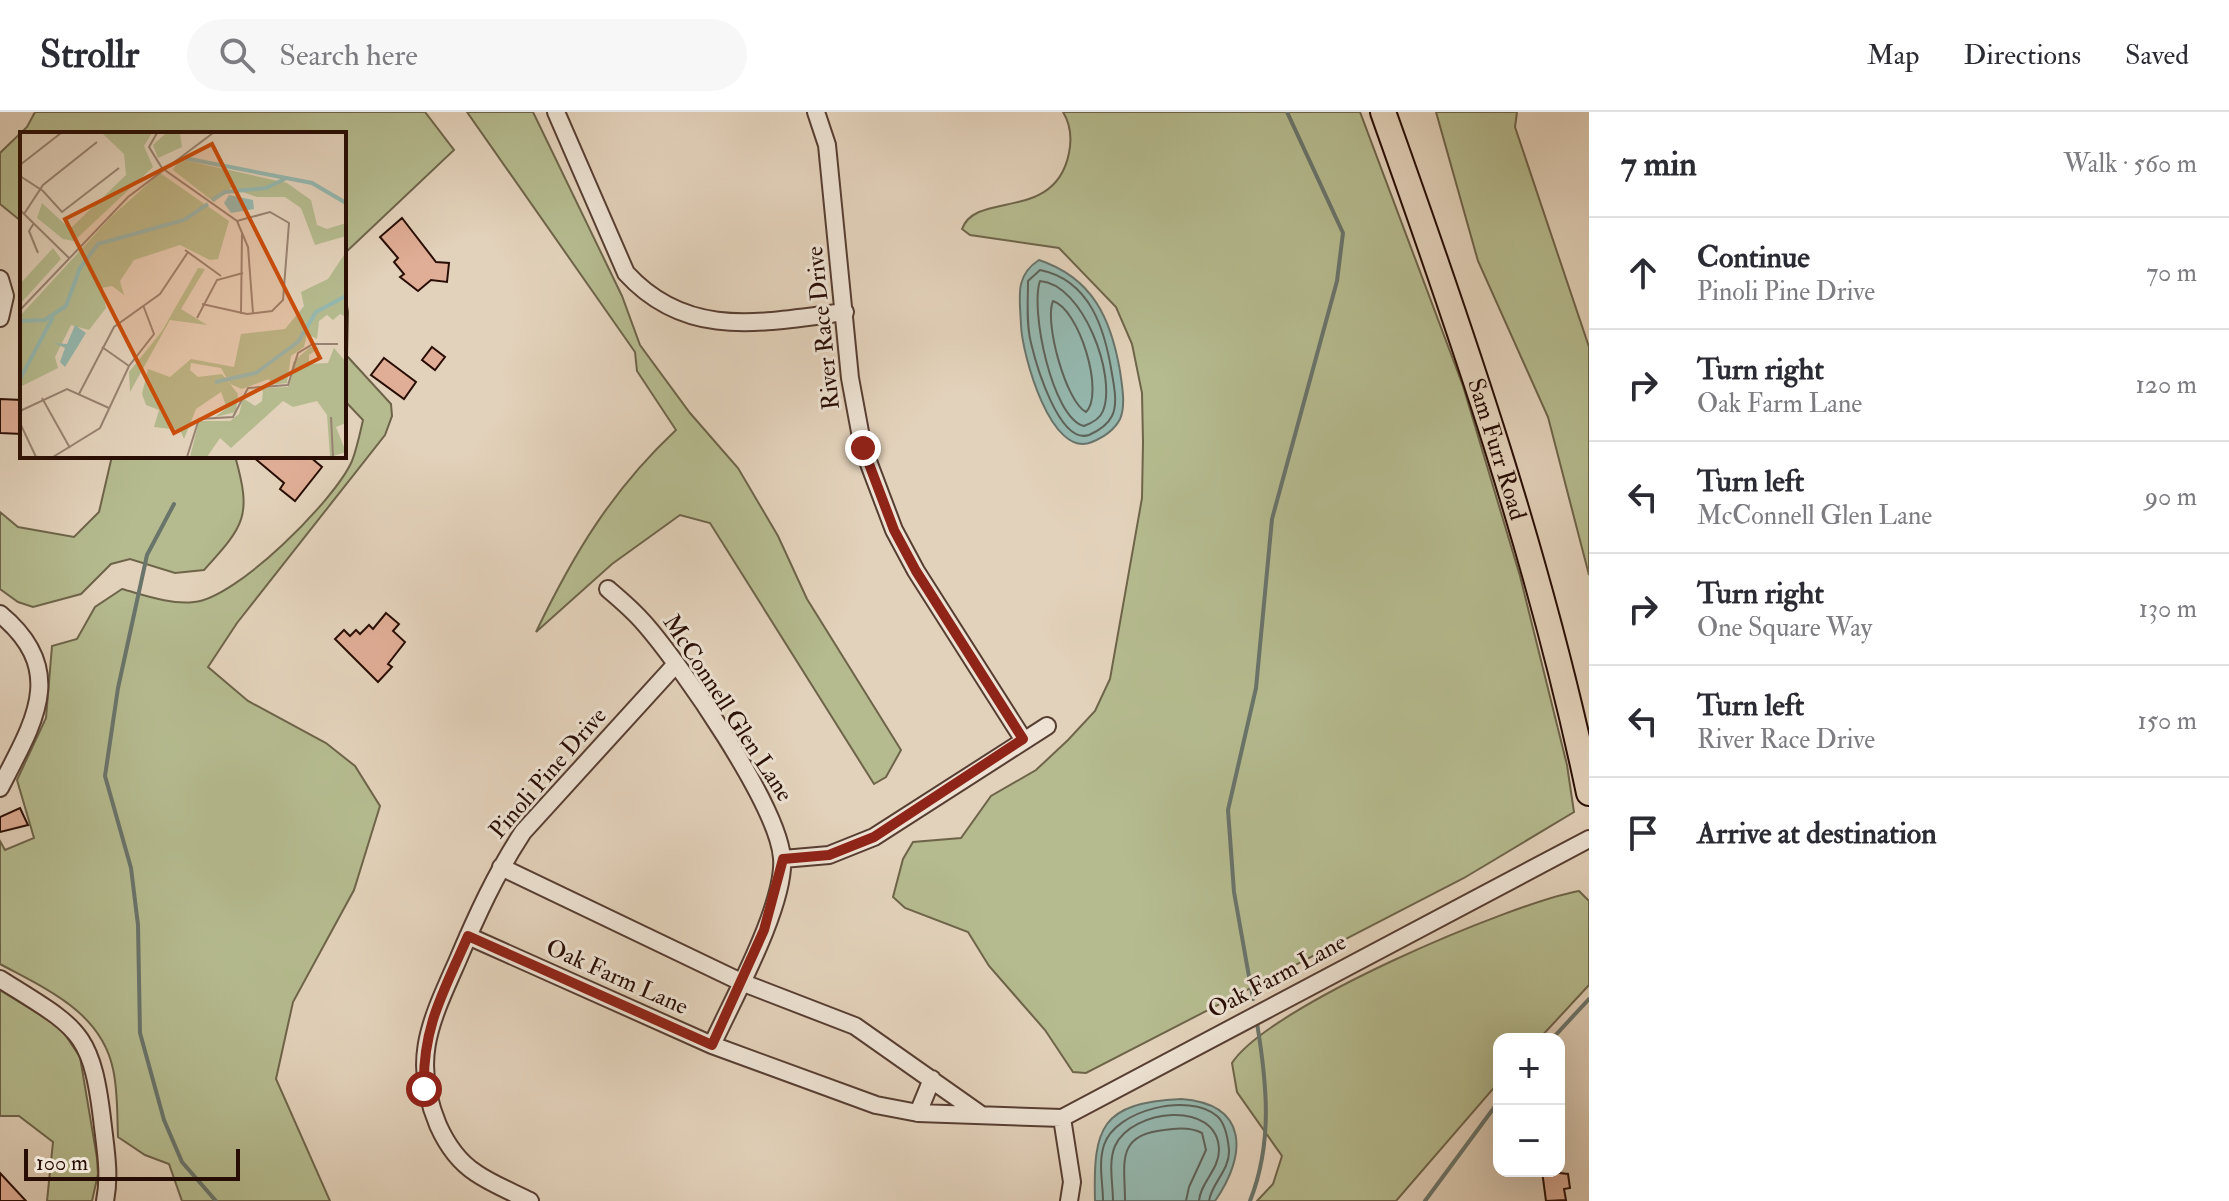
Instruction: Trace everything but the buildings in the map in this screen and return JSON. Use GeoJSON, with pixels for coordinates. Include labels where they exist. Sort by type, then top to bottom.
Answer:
{"type":"FeatureCollection","features":[{"type":"Feature","properties":{"kind":"main road","name":"Sam Furr Road"},"geometry":{"type":"LineString","coordinates":[[1383,112],[1503,461],[1559,658],[1589,793]]}},
{"type":"Feature","properties":{"kind":"street"},"geometry":{"type":"LineString","coordinates":[[556,112],[626,273],[642,291],[673,309],[703,320],[743,325],[845,312]]}},
{"type":"Feature","properties":{"kind":"street","name":"River Race Drive"},"geometry":{"type":"LineString","coordinates":[[816,112],[827,145],[850,378],[863,448],[894,530],[916,571],[1023,739]]}},
{"type":"Feature","properties":{"kind":"street"},"geometry":{"type":"LineString","coordinates":[[0,279],[5,296],[0,318]]}},
{"type":"Feature","properties":{"kind":"street","name":"McConnell Glen Lane"},"geometry":{"type":"LineString","coordinates":[[608,589],[645,624],[676,664],[766,806],[783,859],[776,896],[712,1045]]}},
{"type":"Feature","properties":{"kind":"street"},"geometry":{"type":"LineString","coordinates":[[0,614],[25,640],[38,666],[41,681],[32,725],[0,788]]}},
{"type":"Feature","properties":{"kind":"street","name":"Pinoli Pine Drive"},"geometry":{"type":"LineString","coordinates":[[530,1201],[475,1172],[458,1157],[443,1136],[424,1089],[423,1052],[435,1012],[468,936],[501,867],[523,832],[676,664]]}},
{"type":"Feature","properties":{"kind":"street"},"geometry":{"type":"LineString","coordinates":[[783,859],[829,855],[874,837],[1047,726]]}},
{"type":"Feature","properties":{"kind":"street","name":"Oak Farm Lane"},"geometry":{"type":"LineString","coordinates":[[468,936],[712,1045],[876,1105],[918,1113],[1062,1118],[1589,839]]}},
{"type":"Feature","properties":{"kind":"street","name":"Oak Farm Lane"},"geometry":{"type":"LineString","coordinates":[[501,867],[741,982],[855,1026],[980,1114]]}},
{"type":"Feature","properties":{"kind":"street"},"geometry":{"type":"LineString","coordinates":[[0,979],[65,1020],[90,1054],[99,1087],[108,1169],[105,1201]]}},
{"type":"Feature","properties":{"kind":"street"},"geometry":{"type":"LineString","coordinates":[[918,1113],[932,1079]]}},
{"type":"Feature","properties":{"kind":"street"},"geometry":{"type":"LineString","coordinates":[[1062,1118],[1072,1182],[1069,1201]]}},
{"type":"Feature","properties":{"kind":"green space"},"geometry":{"type":"Polygon","coordinates":[[[35,112],[425,112],[454,150],[346,252],[346,132],[22,132],[35,112]]]}},
{"type":"Feature","properties":{"kind":"green space"},"geometry":{"type":"Polygon","coordinates":[[[467,112],[533,112],[622,296],[640,345],[690,413],[738,468],[778,536],[807,599],[901,750],[886,777],[874,784],[710,523],[680,515],[612,564],[536,632],[596,524],[632,476],[676,430],[637,371],[635,352],[467,112]]]}},
{"type":"Feature","properties":{"kind":"green space"},"geometry":{"type":"Polygon","coordinates":[[[1063,112],[1360,112],[1463,386],[1520,576],[1567,765],[1574,812],[1464,878],[1086,1073],[1073,1072],[1045,1030],[989,966],[968,932],[905,908],[893,897],[903,859],[913,842],[961,838],[991,796],[1036,770],[1068,740],[1095,711],[1110,679],[1142,498],[1142,393],[1132,344],[1116,307],[1059,248],[970,235],[962,229],[970,217],[983,211],[1033,198],[1048,189],[1061,175],[1070,142],[1069,127],[1063,112]]]}},
{"type":"Feature","properties":{"kind":"green space"},"geometry":{"type":"Polygon","coordinates":[[[1436,112],[1517,112],[1515,127],[1589,347],[1589,575],[1548,417],[1478,261],[1436,112]]]}},
{"type":"Feature","properties":{"kind":"green space"},"geometry":{"type":"Polygon","coordinates":[[[20,134],[20,220],[0,204],[0,153],[20,134]]]}},
{"type":"Feature","properties":{"kind":"green space"},"geometry":{"type":"Polygon","coordinates":[[[346,299],[347,356],[391,404],[392,416],[385,435],[237,623],[208,667],[248,701],[326,743],[355,766],[380,806],[354,890],[293,1002],[276,1079],[330,1201],[182,1201],[169,1164],[145,1155],[118,1137],[113,1069],[107,1049],[97,1032],[69,1004],[0,964],[0,841],[5,850],[34,838],[17,780],[46,718],[52,646],[77,639],[95,607],[122,589],[185,603],[212,597],[234,584],[282,545],[326,499],[352,461],[363,420],[346,402],[346,299]]]}},
{"type":"Feature","properties":{"kind":"green space"},"geometry":{"type":"Polygon","coordinates":[[[112,458],[236,458],[243,493],[241,519],[229,542],[204,570],[175,573],[130,559],[111,564],[81,594],[33,607],[18,602],[0,589],[0,512],[18,527],[74,537],[99,512],[112,458]]]}},
{"type":"Feature","properties":{"kind":"green space"},"geometry":{"type":"Polygon","coordinates":[[[1579,891],[1589,901],[1589,985],[1545,1033],[1493,1033],[1493,1089],[1396,1201],[1257,1201],[1273,1184],[1282,1156],[1237,1092],[1232,1063],[1255,1040],[1292,1014],[1340,987],[1448,936],[1579,891]]]}},
{"type":"Feature","properties":{"kind":"green space"},"geometry":{"type":"Polygon","coordinates":[[[0,990],[60,1027],[80,1057],[97,1158],[98,1174],[92,1201],[47,1201],[53,1142],[19,1116],[0,1116],[0,990]]]}},
{"type":"Feature","properties":{"kind":"water"},"geometry":{"type":"Polygon","coordinates":[[[1039,260],[1058,268],[1086,289],[1105,318],[1111,334],[1122,383],[1122,414],[1112,430],[1092,442],[1077,443],[1064,435],[1052,421],[1033,380],[1021,325],[1020,288],[1026,273],[1039,260]]]}},
{"type":"Feature","properties":{"kind":"water"},"geometry":{"type":"Polygon","coordinates":[[[1181,1099],[1203,1103],[1220,1111],[1230,1121],[1236,1135],[1233,1166],[1215,1201],[1095,1201],[1096,1154],[1107,1124],[1134,1106],[1181,1099]]]}},
{"type":"Feature","properties":{"kind":"waterway"},"geometry":{"type":"LineString","coordinates":[[1253,999],[1234,892],[1228,810],[1256,688],[1272,519],[1337,281],[1343,233],[1287,112]]}},
{"type":"Feature","properties":{"kind":"waterway"},"geometry":{"type":"LineString","coordinates":[[174,504],[147,555],[118,688],[105,776],[131,868],[138,925],[140,1033],[164,1120],[182,1162],[216,1201]]}},
{"type":"Feature","properties":{"kind":"waterway"},"geometry":{"type":"LineString","coordinates":[[1558,1033],[1589,999]]}},
{"type":"Feature","properties":{"kind":"waterway"},"geometry":{"type":"LineString","coordinates":[[1250,1201],[1262,1157],[1266,1113],[1257,1023]]}},
{"type":"Feature","properties":{"kind":"waterway"},"geometry":{"type":"LineString","coordinates":[[1425,1201],[1496,1105]]}},
{"type":"Feature","properties":{"kind":"route"},"geometry":{"type":"LineString","coordinates":[[424,1089],[423,1052],[435,1012],[468,936],[712,1045],[764,930],[776,896],[783,859],[829,855],[874,837],[1023,739],[916,571],[894,530],[863,448]]}}]}
